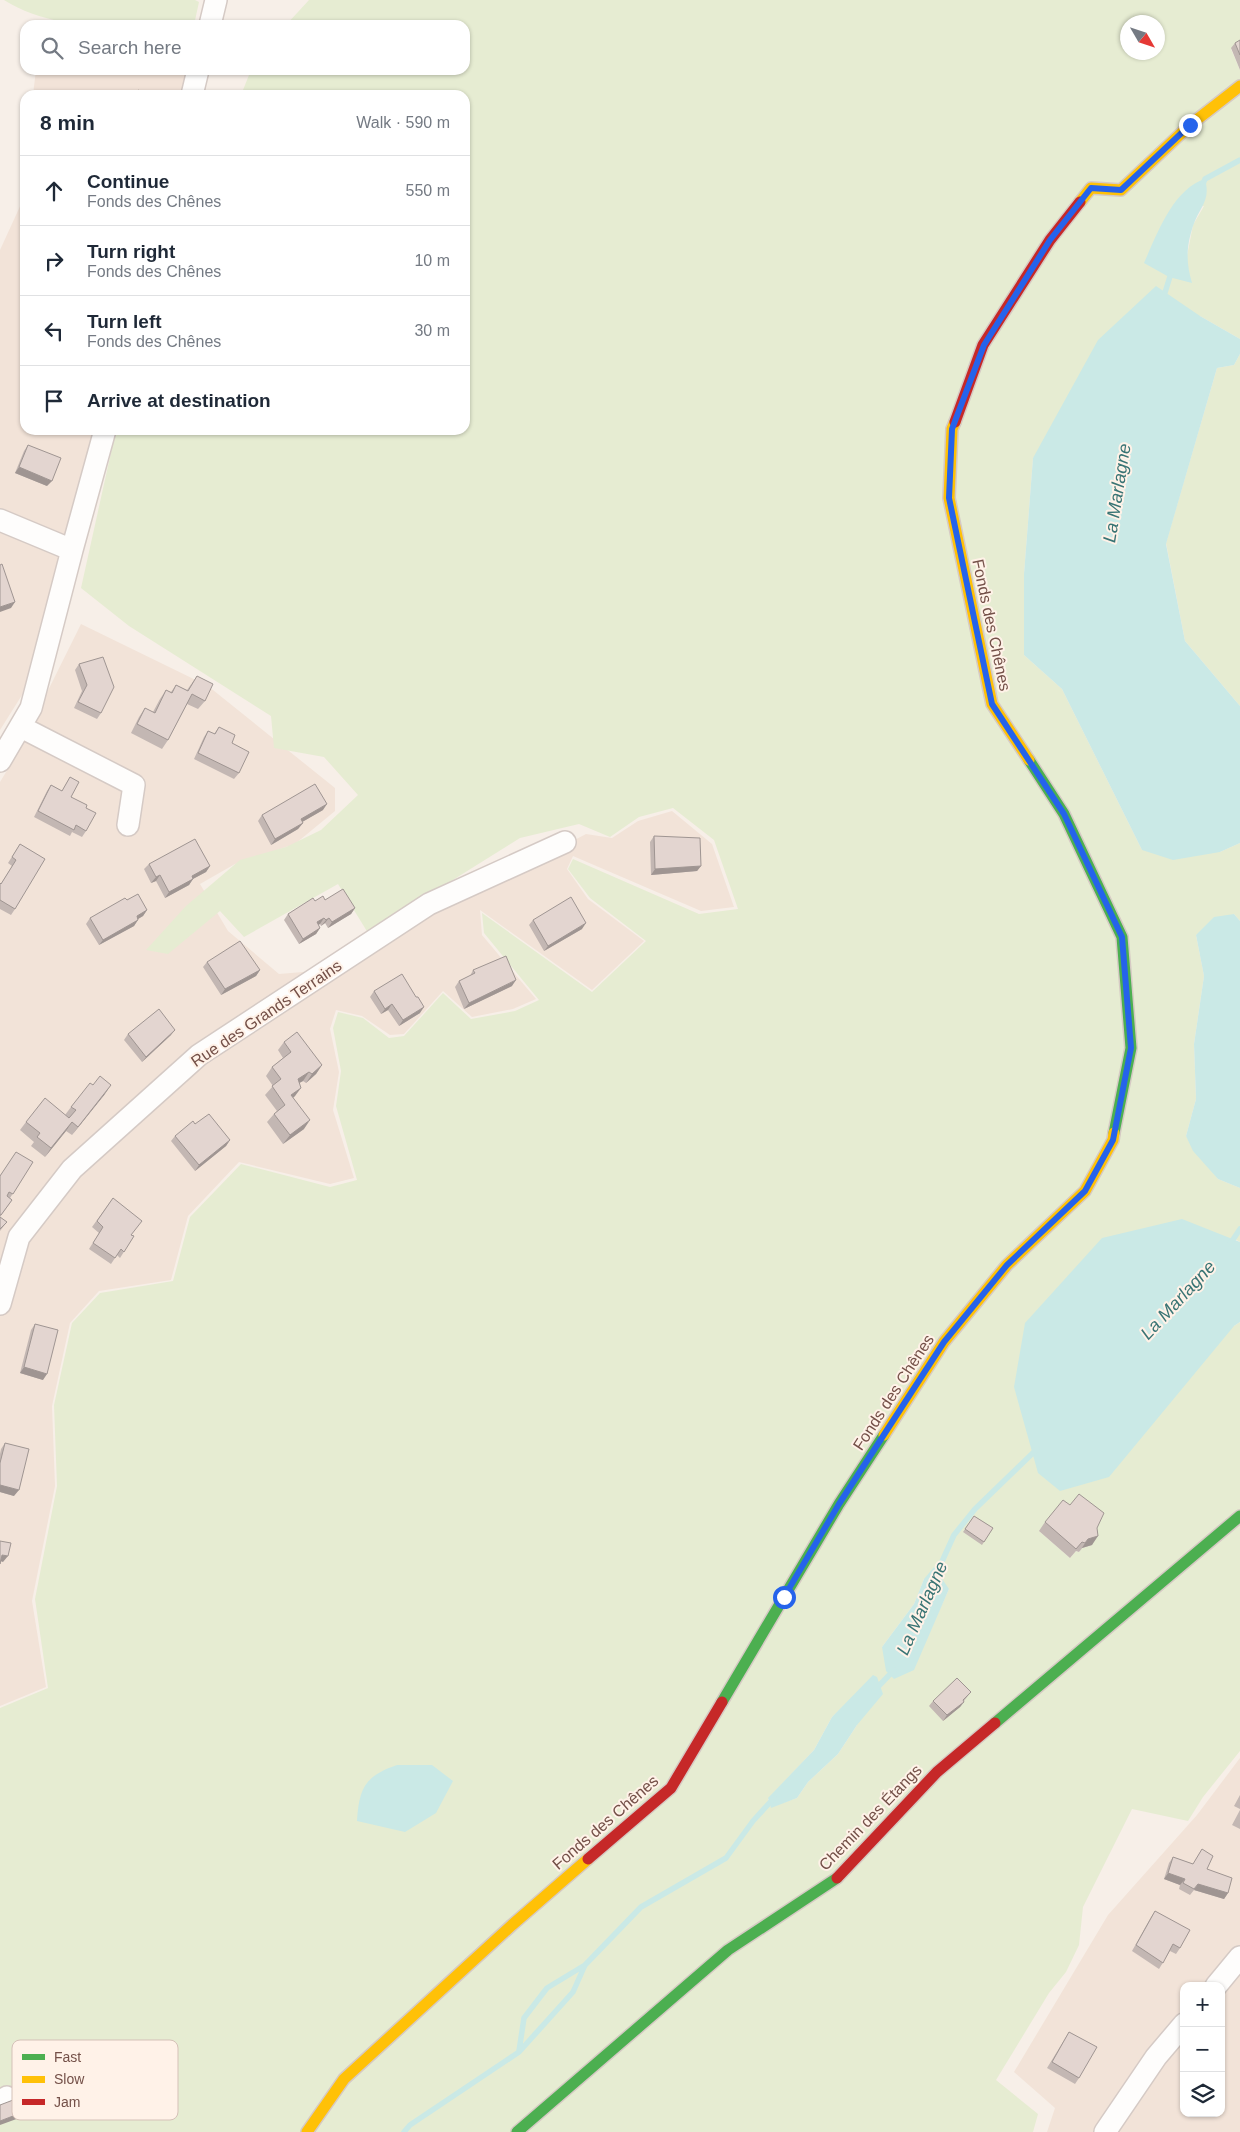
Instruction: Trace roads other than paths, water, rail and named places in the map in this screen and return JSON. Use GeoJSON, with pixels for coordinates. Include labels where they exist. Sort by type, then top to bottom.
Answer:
{"type":"FeatureCollection","features":[{"type":"Feature","properties":{"kind":"street"},"geometry":{"type":"LineString","coordinates":[[211,20],[216,0]]}},
{"type":"Feature","properties":{"kind":"street"},"geometry":{"type":"LineString","coordinates":[[193,90],[197,75]]}},
{"type":"Feature","properties":{"kind":"street","name":"Fonds des Chênes"},"geometry":{"type":"LineString","coordinates":[[307,2132],[344,2079],[512,1925],[671,1788],[839,1504],[944,1342],[1007,1265],[1085,1191],[1113,1140],[1131,1048],[1122,937],[1064,814],[992,704],[949,498],[952,429],[984,345],[1050,240],[1091,188],[1121,190],[1190,125],[1240,86]]}},
{"type":"Feature","properties":{"kind":"street"},"geometry":{"type":"LineString","coordinates":[[0,761],[31,708],[104,435]]}},
{"type":"Feature","properties":{"kind":"street"},"geometry":{"type":"LineString","coordinates":[[0,520],[72,550]]}},
{"type":"Feature","properties":{"kind":"street"},"geometry":{"type":"LineString","coordinates":[[21,727],[134,785],[128,825]]}},
{"type":"Feature","properties":{"kind":"street","name":"Rue des Grands Terrains"},"geometry":{"type":"LineString","coordinates":[[0,1304],[19,1237],[72,1169],[199,1055],[428,904],[565,842]]}},
{"type":"Feature","properties":{"kind":"street","name":"Chemin des Étangs"},"geometry":{"type":"LineString","coordinates":[[517,2132],[728,1950],[837,1878],[937,1772],[1240,1516]]}},
{"type":"Feature","properties":{"kind":"street"},"geometry":{"type":"LineString","coordinates":[[1219,1982],[1240,1957]]}},
{"type":"Feature","properties":{"kind":"street"},"geometry":{"type":"LineString","coordinates":[[1105,2132],[1156,2057],[1181,2027]]}},
{"type":"Feature","properties":{"kind":"water"},"geometry":{"type":"Polygon","coordinates":[[[1205,179],[1206,198],[1193,226],[1188,248],[1188,262],[1192,283],[1169,277],[1144,263],[1167,214],[1175,202],[1194,184],[1205,179]]]}},
{"type":"Feature","properties":{"kind":"water"},"geometry":{"type":"Polygon","coordinates":[[[1156,286],[1200,316],[1240,339],[1240,354],[1234,365],[1217,368],[1166,544],[1185,641],[1240,706],[1240,843],[1220,852],[1173,860],[1142,850],[1062,689],[1024,655],[1024,574],[1033,458],[1098,340],[1156,286]]]}},
{"type":"Feature","properties":{"kind":"water"},"geometry":{"type":"Polygon","coordinates":[[[1234,914],[1240,921],[1240,1188],[1218,1179],[1193,1151],[1186,1136],[1196,1099],[1194,1044],[1204,976],[1196,935],[1214,917],[1234,914]]]}},
{"type":"Feature","properties":{"kind":"water"},"geometry":{"type":"Polygon","coordinates":[[[1182,1219],[1240,1242],[1240,1322],[1234,1326],[1109,1477],[1060,1491],[1038,1473],[1014,1387],[1025,1323],[1102,1238],[1182,1219]]]}},
{"type":"Feature","properties":{"kind":"water"},"geometry":{"type":"Polygon","coordinates":[[[934,1567],[949,1589],[914,1670],[894,1679],[886,1671],[882,1647],[914,1604],[924,1579],[934,1567]]]}},
{"type":"Feature","properties":{"kind":"water"},"geometry":{"type":"Polygon","coordinates":[[[873,1675],[877,1677],[883,1694],[857,1725],[838,1754],[808,1782],[797,1798],[771,1808],[768,1798],[814,1750],[832,1717],[873,1675]]]}},
{"type":"Feature","properties":{"kind":"water"},"geometry":{"type":"Polygon","coordinates":[[[397,1765],[432,1765],[453,1781],[436,1813],[405,1832],[357,1821],[362,1792],[366,1785],[378,1774],[397,1765]]]}},
{"type":"Feature","properties":{"kind":"waterway","name":"La Marlagne"},"geometry":{"type":"LineString","coordinates":[[1203,184],[1205,179],[1240,160]]}},
{"type":"Feature","properties":{"kind":"waterway","name":"La Marlagne"},"geometry":{"type":"LineString","coordinates":[[1163,299],[1172,270]]}},
{"type":"Feature","properties":{"kind":"waterway","name":"La Marlagne"},"geometry":{"type":"LineString","coordinates":[[1230,1244],[1240,1229]]}},
{"type":"Feature","properties":{"kind":"waterway","name":"La Marlagne"},"geometry":{"type":"LineString","coordinates":[[935,1577],[954,1535],[975,1509],[1037,1449]]}},
{"type":"Feature","properties":{"kind":"waterway","name":"La Marlagne"},"geometry":{"type":"LineString","coordinates":[[874,1691],[894,1670]]}},
{"type":"Feature","properties":{"kind":"waterway","name":"La Marlagne"},"geometry":{"type":"LineString","coordinates":[[404,2132],[410,2125],[519,2052],[573,1992],[585,1965],[641,1907],[726,1858],[753,1821],[774,1798]]}},
{"type":"Feature","properties":{"kind":"waterway","name":"La Marlagne"},"geometry":{"type":"LineString","coordinates":[[519,2051],[524,2018],[547,1988],[585,1965]]}}]}
